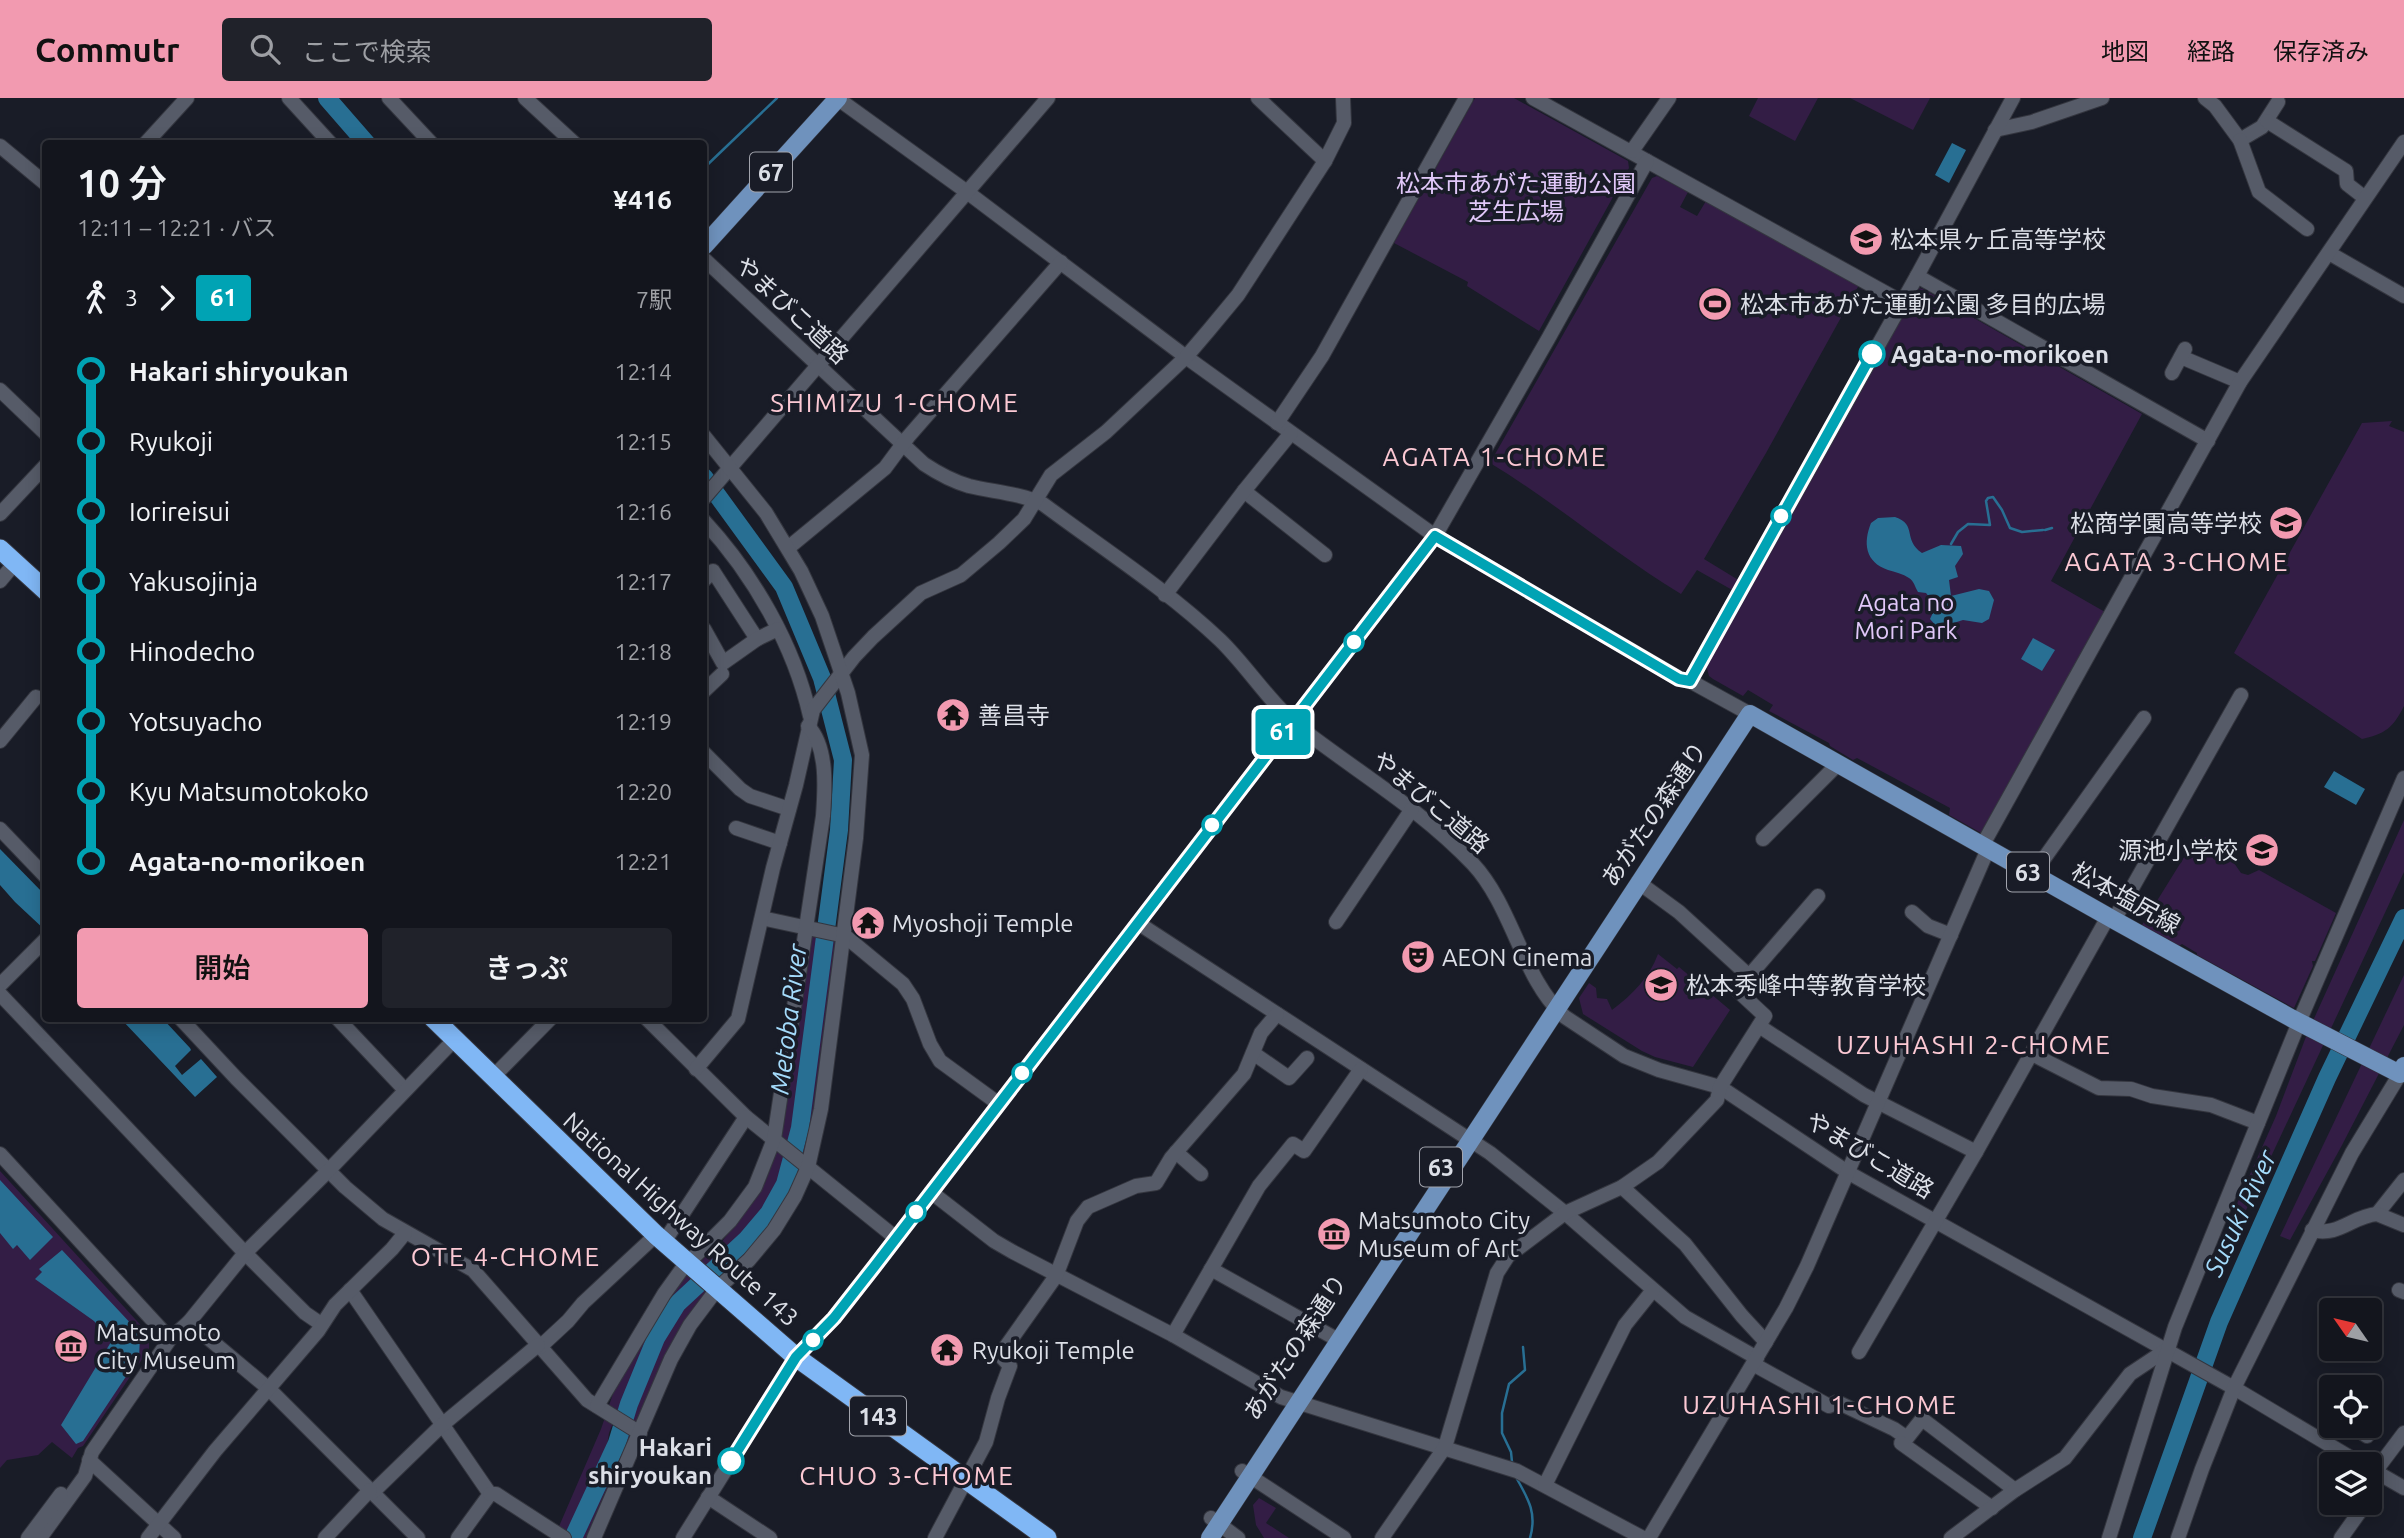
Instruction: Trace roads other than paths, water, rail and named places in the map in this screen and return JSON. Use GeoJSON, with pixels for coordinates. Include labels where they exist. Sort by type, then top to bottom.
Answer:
{"type":"FeatureCollection","features":[{"type":"Feature","properties":{"kind":"highway"},"geometry":{"type":"LineString","coordinates":[[0,549],[42,587]]}},
{"type":"Feature","properties":{"kind":"highway","name":"National Highway Route 143"},"geometry":{"type":"LineString","coordinates":[[437,1022],[660,1239],[796,1357],[1046,1538]]}},
{"type":"Feature","properties":{"kind":"main road","name":"67"},"geometry":{"type":"LineString","coordinates":[[707,243],[838,98]]}},
{"type":"Feature","properties":{"kind":"main road","name":"松本塩尻線"},"geometry":{"type":"LineString","coordinates":[[1750,714],[2398,1078]]}},
{"type":"Feature","properties":{"kind":"main road","name":"あがたの森通り"},"geometry":{"type":"LineString","coordinates":[[1197,1538],[1213,1527],[1553,1005],[1572,969],[1600,941],[1750,714]]}},
{"type":"Feature","properties":{"kind":"street"},"geometry":{"type":"LineString","coordinates":[[289,98],[327,140]]}},
{"type":"Feature","properties":{"kind":"street"},"geometry":{"type":"LineString","coordinates":[[389,98],[428,140]]}},
{"type":"Feature","properties":{"kind":"street"},"geometry":{"type":"LineString","coordinates":[[525,98],[571,140]]}},
{"type":"Feature","properties":{"kind":"street"},"geometry":{"type":"LineString","coordinates":[[838,98],[1186,357],[1435,536],[1679,679],[1690,681],[1750,714]]}},
{"type":"Feature","properties":{"kind":"street"},"geometry":{"type":"LineString","coordinates":[[707,494],[1048,98]]}},
{"type":"Feature","properties":{"kind":"street"},"geometry":{"type":"LineString","coordinates":[[1258,98],[1325,161]]}},
{"type":"Feature","properties":{"kind":"street"},"geometry":{"type":"LineString","coordinates":[[696,1069],[738,1019],[810,717],[840,674],[873,637],[921,593],[952,580],[989,552],[1024,519],[1051,475],[1106,432],[1186,357],[1238,295],[1325,161],[1344,123],[1344,105],[1355,98]]}},
{"type":"Feature","properties":{"kind":"street"},"geometry":{"type":"LineString","coordinates":[[1277,423],[1322,356],[1466,98]]}},
{"type":"Feature","properties":{"kind":"street"},"geometry":{"type":"LineString","coordinates":[[1533,98],[1902,302]]}},
{"type":"Feature","properties":{"kind":"street"},"geometry":{"type":"LineString","coordinates":[[1632,152],[1669,98]]}},
{"type":"Feature","properties":{"kind":"street"},"geometry":{"type":"LineString","coordinates":[[1690,681],[1917,276],[2013,98]]}},
{"type":"Feature","properties":{"kind":"street"},"geometry":{"type":"LineString","coordinates":[[1995,130],[2032,122],[2102,98]]}},
{"type":"Feature","properties":{"kind":"street"},"geometry":{"type":"LineString","coordinates":[[2205,98],[2215,106],[2240,140],[2259,192],[2307,229]]}},
{"type":"Feature","properties":{"kind":"street"},"geometry":{"type":"LineString","coordinates":[[149,140],[186,99]]}},
{"type":"Feature","properties":{"kind":"street"},"geometry":{"type":"LineString","coordinates":[[2240,140],[2262,127],[2278,102]]}},
{"type":"Feature","properties":{"kind":"street"},"geometry":{"type":"LineString","coordinates":[[2267,121],[2346,171],[2347,184],[2365,198]]}},
{"type":"Feature","properties":{"kind":"street"},"geometry":{"type":"LineString","coordinates":[[1649,1538],[1755,1361],[1807,1266],[1951,935],[1985,847],[2240,382],[2404,142]]}},
{"type":"Feature","properties":{"kind":"street"},"geometry":{"type":"LineString","coordinates":[[0,146],[42,181]]}},
{"type":"Feature","properties":{"kind":"street"},"geometry":{"type":"LineString","coordinates":[[682,1538],[796,1357],[834,1318],[1435,536],[1647,161]]}},
{"type":"Feature","properties":{"kind":"street"},"geometry":{"type":"LineString","coordinates":[[2329,253],[2404,296]]}},
{"type":"Feature","properties":{"kind":"street","name":"やまびこ道路"},"geometry":{"type":"LineString","coordinates":[[707,262],[924,464],[944,477],[970,486],[1018,494],[1036,500],[1165,595],[1221,641],[1292,720],[1412,809],[1460,851],[1484,878],[1502,906],[1553,1005],[1624,1056],[1659,1070],[1720,1087],[1849,1173],[2231,1386],[2342,1452]]}},
{"type":"Feature","properties":{"kind":"street"},"geometry":{"type":"LineString","coordinates":[[788,548],[885,468],[1060,262]]}},
{"type":"Feature","properties":{"kind":"street"},"geometry":{"type":"LineString","coordinates":[[1917,276],[2208,441]]}},
{"type":"Feature","properties":{"kind":"street"},"geometry":{"type":"LineString","coordinates":[[2172,373],[2183,353],[2240,382]]}},
{"type":"Feature","properties":{"kind":"street"},"geometry":{"type":"LineString","coordinates":[[0,390],[42,430]]}},
{"type":"Feature","properties":{"kind":"street"},"geometry":{"type":"LineString","coordinates":[[1165,595],[1291,433]]}},
{"type":"Feature","properties":{"kind":"street"},"geometry":{"type":"LineString","coordinates":[[594,1538],[637,1431],[690,1325],[716,1288],[749,1259],[775,1230],[795,1196],[821,1108],[856,838],[862,755],[822,616],[788,548],[766,513],[727,470],[707,440]]}},
{"type":"Feature","properties":{"kind":"street"},"geometry":{"type":"LineString","coordinates":[[0,514],[42,469]]}},
{"type":"Feature","properties":{"kind":"street"},"geometry":{"type":"LineString","coordinates":[[1244,491],[1325,555]]}},
{"type":"Feature","properties":{"kind":"street"},"geometry":{"type":"LineString","coordinates":[[602,1408],[664,1294],[746,1200],[755,1187],[776,1140],[823,816],[825,789],[816,737],[799,678],[778,629],[737,561],[707,525]]}},
{"type":"Feature","properties":{"kind":"street"},"geometry":{"type":"LineString","coordinates":[[0,581],[15,563]]}},
{"type":"Feature","properties":{"kind":"street"},"geometry":{"type":"LineString","coordinates":[[707,577],[713,571],[757,639]]}},
{"type":"Feature","properties":{"kind":"street"},"geometry":{"type":"LineString","coordinates":[[707,634],[723,663],[757,639],[778,629]]}},
{"type":"Feature","properties":{"kind":"street"},"geometry":{"type":"LineString","coordinates":[[707,688],[722,674]]}},
{"type":"Feature","properties":{"kind":"street"},"geometry":{"type":"LineString","coordinates":[[1859,1352],[2241,695]]}},
{"type":"Feature","properties":{"kind":"street"},"geometry":{"type":"LineString","coordinates":[[0,741],[36,697]]}},
{"type":"Feature","properties":{"kind":"street"},"geometry":{"type":"LineString","coordinates":[[2032,874],[2144,719]]}},
{"type":"Feature","properties":{"kind":"street"},"geometry":{"type":"LineString","coordinates":[[707,756],[750,796],[789,809]]}},
{"type":"Feature","properties":{"kind":"street"},"geometry":{"type":"LineString","coordinates":[[1763,839],[1833,769]]}},
{"type":"Feature","properties":{"kind":"street"},"geometry":{"type":"LineString","coordinates":[[2109,1538],[2169,1352],[2258,1123],[2304,1025],[2404,778]]}},
{"type":"Feature","properties":{"kind":"street"},"geometry":{"type":"LineString","coordinates":[[1336,922],[1412,809]]}},
{"type":"Feature","properties":{"kind":"street"},"geometry":{"type":"LineString","coordinates":[[736,828],[780,843]]}},
{"type":"Feature","properties":{"kind":"street"},"geometry":{"type":"LineString","coordinates":[[0,829],[42,873]]}},
{"type":"Feature","properties":{"kind":"street"},"geometry":{"type":"LineString","coordinates":[[1638,882],[1679,912],[1749,976]]}},
{"type":"Feature","properties":{"kind":"street"},"geometry":{"type":"LineString","coordinates":[[1382,1538],[1445,1447],[1497,1273],[1508,1256],[1565,1213],[1622,1187],[1658,1162],[1717,1100],[1720,1087],[1765,1016],[1737,990],[1818,896]]}},
{"type":"Feature","properties":{"kind":"street"},"geometry":{"type":"LineString","coordinates":[[1912,912],[1928,926],[1951,935]]}},
{"type":"Feature","properties":{"kind":"street"},"geometry":{"type":"LineString","coordinates":[[762,918],[842,935],[903,984],[913,999],[930,1044],[940,1062],[999,1104]]}},
{"type":"Feature","properties":{"kind":"street"},"geometry":{"type":"LineString","coordinates":[[1138,923],[1490,1153],[1565,1213],[1685,1317],[1829,1406],[1837,1402],[1908,1438],[1922,1419],[2015,1490]]}},
{"type":"Feature","properties":{"kind":"street"},"geometry":{"type":"LineString","coordinates":[[0,985],[42,943]]}},
{"type":"Feature","properties":{"kind":"street"},"geometry":{"type":"LineString","coordinates":[[0,994],[246,1253],[305,1313],[321,1324]]}},
{"type":"Feature","properties":{"kind":"street"},"geometry":{"type":"LineString","coordinates":[[935,1538],[986,1442],[1010,1366],[1000,1355],[1056,1276],[1077,1221],[1088,1207],[1136,1186],[1156,1183],[1176,1152],[1241,1079],[1261,1033],[1277,1014]]}},
{"type":"Feature","properties":{"kind":"street"},"geometry":{"type":"LineString","coordinates":[[184,1022],[363,1204],[405,1233],[473,1270],[587,1400],[637,1431]]}},
{"type":"Feature","properties":{"kind":"street"},"geometry":{"type":"LineString","coordinates":[[341,1022],[405,1090]]}},
{"type":"Feature","properties":{"kind":"street"},"geometry":{"type":"LineString","coordinates":[[492,1078],[547,1022]]}},
{"type":"Feature","properties":{"kind":"street"},"geometry":{"type":"LineString","coordinates":[[650,1022],[746,1117],[896,1238]]}},
{"type":"Feature","properties":{"kind":"street"},"geometry":{"type":"LineString","coordinates":[[1759,1026],[1864,1095],[1976,1152]]}},
{"type":"Feature","properties":{"kind":"street"},"geometry":{"type":"LineString","coordinates":[[40,1538],[85,1476],[92,1452],[170,1339],[189,1322],[246,1253],[454,1040]]}},
{"type":"Feature","properties":{"kind":"street"},"geometry":{"type":"LineString","coordinates":[[1253,1053],[1289,1078],[1307,1058]]}},
{"type":"Feature","properties":{"kind":"street"},"geometry":{"type":"LineString","coordinates":[[2032,1054],[2099,1088],[2132,1089],[2152,1096],[2211,1105],[2258,1123]]}},
{"type":"Feature","properties":{"kind":"street"},"geometry":{"type":"LineString","coordinates":[[1173,1335],[1259,1186],[1293,1144],[1304,1151],[1361,1069]]}},
{"type":"Feature","properties":{"kind":"street"},"geometry":{"type":"LineString","coordinates":[[2178,1538],[2231,1386],[2352,1153],[2398,1078]]}},
{"type":"Feature","properties":{"kind":"street"},"geometry":{"type":"LineString","coordinates":[[325,1538],[442,1425],[539,1346],[568,1321],[583,1303],[660,1239],[746,1117]]}},
{"type":"Feature","properties":{"kind":"street"},"geometry":{"type":"LineString","coordinates":[[1176,1152],[1201,1174]]}},
{"type":"Feature","properties":{"kind":"street"},"geometry":{"type":"LineString","coordinates":[[0,1154],[170,1339]]}},
{"type":"Feature","properties":{"kind":"street"},"geometry":{"type":"LineString","coordinates":[[2312,1230],[2332,1233],[2350,1222],[2378,1214],[2404,1180]]}},
{"type":"Feature","properties":{"kind":"street"},"geometry":{"type":"LineString","coordinates":[[1622,1187],[1685,1244],[1766,1342]]}},
{"type":"Feature","properties":{"kind":"street"},"geometry":{"type":"LineString","coordinates":[[931,1192],[994,1241],[1295,1402],[1513,1470],[1643,1538]]}},
{"type":"Feature","properties":{"kind":"street"},"geometry":{"type":"LineString","coordinates":[[2378,1214],[2404,1226]]}},
{"type":"Feature","properties":{"kind":"street"},"geometry":{"type":"LineString","coordinates":[[148,1538],[215,1451],[318,1331],[321,1324],[405,1233]]}},
{"type":"Feature","properties":{"kind":"street"},"geometry":{"type":"LineString","coordinates":[[1211,1269],[1336,1339]]}},
{"type":"Feature","properties":{"kind":"street"},"geometry":{"type":"LineString","coordinates":[[350,1290],[490,1494]]}},
{"type":"Feature","properties":{"kind":"street"},"geometry":{"type":"LineString","coordinates":[[1545,1485],[1625,1325],[1653,1290]]}},
{"type":"Feature","properties":{"kind":"street"},"geometry":{"type":"LineString","coordinates":[[189,1322],[269,1389],[418,1538]]}},
{"type":"Feature","properties":{"kind":"street"},"geometry":{"type":"LineString","coordinates":[[1951,1538],[2015,1490],[2066,1458],[2130,1374],[2169,1352]]}},
{"type":"Feature","properties":{"kind":"street"},"geometry":{"type":"LineString","coordinates":[[2382,1462],[2404,1433]]}},
{"type":"Feature","properties":{"kind":"street"},"geometry":{"type":"LineString","coordinates":[[1901,1443],[1992,1508]]}},
{"type":"Feature","properties":{"kind":"street"},"geometry":{"type":"LineString","coordinates":[[89,1460],[174,1538]]}},
{"type":"Feature","properties":{"kind":"street"},"geometry":{"type":"LineString","coordinates":[[28,1538],[89,1460]]}},
{"type":"Feature","properties":{"kind":"street"},"geometry":{"type":"LineString","coordinates":[[1247,1474],[1344,1538]]}},
{"type":"Feature","properties":{"kind":"street"},"geometry":{"type":"LineString","coordinates":[[2382,1476],[2404,1489]]}},
{"type":"Feature","properties":{"kind":"street"},"geometry":{"type":"LineString","coordinates":[[490,1494],[496,1494],[558,1535]]}},
{"type":"Feature","properties":{"kind":"street"},"geometry":{"type":"LineString","coordinates":[[458,1538],[490,1494]]}},
{"type":"Feature","properties":{"kind":"street"},"geometry":{"type":"LineString","coordinates":[[708,1497],[770,1538]]}},
{"type":"Feature","properties":{"kind":"street"},"geometry":{"type":"LineString","coordinates":[[2341,1538],[2357,1515]]}},
{"type":"Feature","properties":{"kind":"street"},"geometry":{"type":"LineString","coordinates":[[1213,1527],[1238,1538]]}},
{"type":"Feature","properties":{"kind":"water"},"geometry":{"type":"Polygon","coordinates":[[[1952,143],[1966,150],[1949,183],[1935,175],[1952,143]]]}},
{"type":"Feature","properties":{"kind":"water"},"geometry":{"type":"Polygon","coordinates":[[[1895,517],[1906,524],[1913,543],[1922,553],[1941,545],[1961,546],[1963,554],[1955,566],[1958,577],[1949,580],[1951,596],[1979,589],[1989,591],[1994,600],[1989,619],[1982,623],[1963,620],[1938,628],[1930,619],[1936,606],[1926,593],[1918,592],[1907,577],[1880,567],[1870,557],[1867,538],[1871,523],[1878,518],[1895,517]]]}},
{"type":"Feature","properties":{"kind":"water"},"geometry":{"type":"Polygon","coordinates":[[[2033,638],[2055,650],[2042,671],[2021,659],[2033,638]]]}},
{"type":"Feature","properties":{"kind":"water"},"geometry":{"type":"Polygon","coordinates":[[[2334,771],[2365,789],[2356,805],[2324,787],[2334,771]]]}},
{"type":"Feature","properties":{"kind":"water"},"geometry":{"type":"Polygon","coordinates":[[[0,849],[42,892],[42,927],[15,902],[0,885],[0,849]]]}},
{"type":"Feature","properties":{"kind":"water"},"geometry":{"type":"Polygon","coordinates":[[[124,1022],[166,1022],[191,1050],[175,1066],[182,1075],[201,1059],[217,1077],[195,1097],[124,1022]]]}},
{"type":"Feature","properties":{"kind":"water"},"geometry":{"type":"Polygon","coordinates":[[[0,1180],[53,1237],[30,1260],[17,1245],[13,1249],[0,1233],[0,1180]]]}},
{"type":"Feature","properties":{"kind":"water"},"geometry":{"type":"Polygon","coordinates":[[[62,1250],[135,1328],[140,1337],[139,1357],[83,1441],[76,1444],[61,1425],[111,1342],[94,1321],[35,1279],[42,1272],[39,1269],[62,1250]]]}},
{"type":"Feature","properties":{"kind":"waterway"},"geometry":{"type":"LineString","coordinates":[[327,98],[364,140]]}},
{"type":"Feature","properties":{"kind":"waterway"},"geometry":{"type":"LineString","coordinates":[[707,165],[777,98]]}},
{"type":"Feature","properties":{"kind":"waterway","name":"Metoba River"},"geometry":{"type":"LineString","coordinates":[[573,1538],[617,1443],[629,1404],[656,1338],[677,1304],[747,1239],[769,1213],[785,1184],[800,1128],[839,830],[843,760],[822,678],[784,587],[707,481]]}},
{"type":"Feature","properties":{"kind":"waterway"},"geometry":{"type":"LineString","coordinates":[[1951,544],[1958,532],[1968,524],[1990,525],[1986,501],[1993,497],[2010,528],[2022,532],[2043,530]]}},
{"type":"Feature","properties":{"kind":"waterway"},"geometry":{"type":"LineString","coordinates":[[2045,530],[2052,528]]}},
{"type":"Feature","properties":{"kind":"waterway","name":"Susuki River"},"geometry":{"type":"LineString","coordinates":[[2142,1538],[2219,1322],[2327,1078],[2404,918]]}},
{"type":"Feature","properties":{"kind":"waterway"},"geometry":{"type":"LineString","coordinates":[[1512,1462],[1511,1452],[1502,1433],[1502,1413],[1509,1384],[1525,1370],[1523,1347]]}},
{"type":"Feature","properties":{"kind":"waterway"},"geometry":{"type":"LineString","coordinates":[[1517,1479],[1531,1507],[1533,1522],[1530,1538]]}},
{"type":"Feature","properties":{"kind":"place","name":"松本県ヶ丘高等学校"},"geometry":{"type":"Point","coordinates":[1866,239]}},
{"type":"Feature","properties":{"kind":"place","name":"松本市あがた運動公園 多目的広場"},"geometry":{"type":"Point","coordinates":[1715,304]}},
{"type":"Feature","properties":{"kind":"place","name":"Agata-no-morikoen"},"geometry":{"type":"Point","coordinates":[1872,354]}},
{"type":"Feature","properties":{"kind":"place","name":"松商学園高等学校"},"geometry":{"type":"Point","coordinates":[2286,523]}},
{"type":"Feature","properties":{"kind":"place","name":"善昌寺"},"geometry":{"type":"Point","coordinates":[953,715]}},
{"type":"Feature","properties":{"kind":"place","name":"源池小学校"},"geometry":{"type":"Point","coordinates":[2262,850]}},
{"type":"Feature","properties":{"kind":"place","name":"Myoshoji Temple"},"geometry":{"type":"Point","coordinates":[868,923]}},
{"type":"Feature","properties":{"kind":"place","name":"AEON Cinema"},"geometry":{"type":"Point","coordinates":[1418,957]}},
{"type":"Feature","properties":{"kind":"place","name":"松本秀峰中等教育学校"},"geometry":{"type":"Point","coordinates":[1661,985]}},
{"type":"Feature","properties":{"kind":"place","name":"Matsumoto City Museum of Art"},"geometry":{"type":"Point","coordinates":[1334,1234]}},
{"type":"Feature","properties":{"kind":"place","name":"Matsumoto City Museum"},"geometry":{"type":"Point","coordinates":[71,1346]}},
{"type":"Feature","properties":{"kind":"place","name":"Ryukoji Temple"},"geometry":{"type":"Point","coordinates":[947,1350]}},
{"type":"Feature","properties":{"kind":"place","name":"Hakari shiryoukan"},"geometry":{"type":"Point","coordinates":[731,1461]}},
{"type":"Feature","properties":{"kind":"district","name":"SHIMIZU 1-CHOME"},"geometry":{"type":"Point","coordinates":[895,402]}},
{"type":"Feature","properties":{"kind":"district","name":"AGATA 1-CHOME"},"geometry":{"type":"Point","coordinates":[1495,456]}},
{"type":"Feature","properties":{"kind":"district","name":"AGATA 3-CHOME"},"geometry":{"type":"Point","coordinates":[2177,561]}},
{"type":"Feature","properties":{"kind":"district","name":"UZUHASHI 2-CHOME"},"geometry":{"type":"Point","coordinates":[1974,1044]}},
{"type":"Feature","properties":{"kind":"district","name":"OTE 4-CHOME"},"geometry":{"type":"Point","coordinates":[506,1256]}},
{"type":"Feature","properties":{"kind":"district","name":"UZUHASHI 1-CHOME"},"geometry":{"type":"Point","coordinates":[1820,1404]}},
{"type":"Feature","properties":{"kind":"district","name":"CHUO 3-CHOME"},"geometry":{"type":"Point","coordinates":[907,1475]}},
{"type":"Feature","properties":{"kind":"park label","name":"松本市あがた運動公園 芝生広場"},"geometry":{"type":"Point","coordinates":[1516,197]}},
{"type":"Feature","properties":{"kind":"park label","name":"Agata no Mori Park"},"geometry":{"type":"Point","coordinates":[1906,616]}}]}
